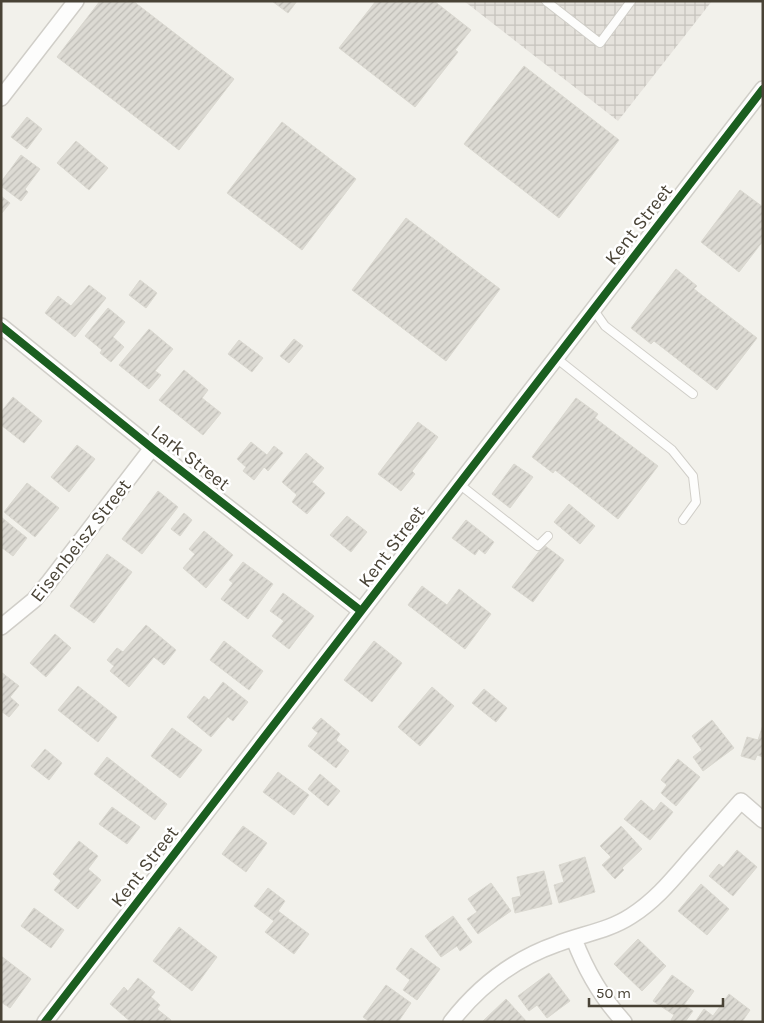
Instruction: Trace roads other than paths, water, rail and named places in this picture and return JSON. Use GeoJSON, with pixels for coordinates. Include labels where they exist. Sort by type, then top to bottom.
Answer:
{"type":"FeatureCollection","features":[{"type":"Feature","properties":{"kind":"street"},"geometry":{"type":"LineString","coordinates":[[1,98],[76,1]]}},
{"type":"Feature","properties":{"kind":"street","name":"Kent Street"},"geometry":{"type":"LineString","coordinates":[[45,1022],[763,89]]}},
{"type":"Feature","properties":{"kind":"street","name":"Lark Street"},"geometry":{"type":"LineString","coordinates":[[1,326],[152,448],[361,612]]}},
{"type":"Feature","properties":{"kind":"street","name":"Eisenbeisz Street"},"geometry":{"type":"LineString","coordinates":[[1,627],[28,605],[44,588],[152,448]]}},
{"type":"Feature","properties":{"kind":"street"},"geometry":{"type":"LineString","coordinates":[[451,1022],[471,999],[504,970],[532,954],[612,926],[630,917],[646,905],[662,892],[741,801],[763,820]]}},
{"type":"Feature","properties":{"kind":"street"},"geometry":{"type":"LineString","coordinates":[[574,939],[587,971],[598,989],[624,1022]]}},
{"type":"Feature","properties":{"kind":"lane"},"geometry":{"type":"LineString","coordinates":[[546,1],[600,43],[632,1]]}},
{"type":"Feature","properties":{"kind":"lane"},"geometry":{"type":"LineString","coordinates":[[594,309],[605,326],[694,394]]}},
{"type":"Feature","properties":{"kind":"lane"},"geometry":{"type":"LineString","coordinates":[[556,358],[672,450],[693,476],[696,502],[683,520]]}},
{"type":"Feature","properties":{"kind":"lane"},"geometry":{"type":"LineString","coordinates":[[459,484],[538,546],[548,536]]}}]}
